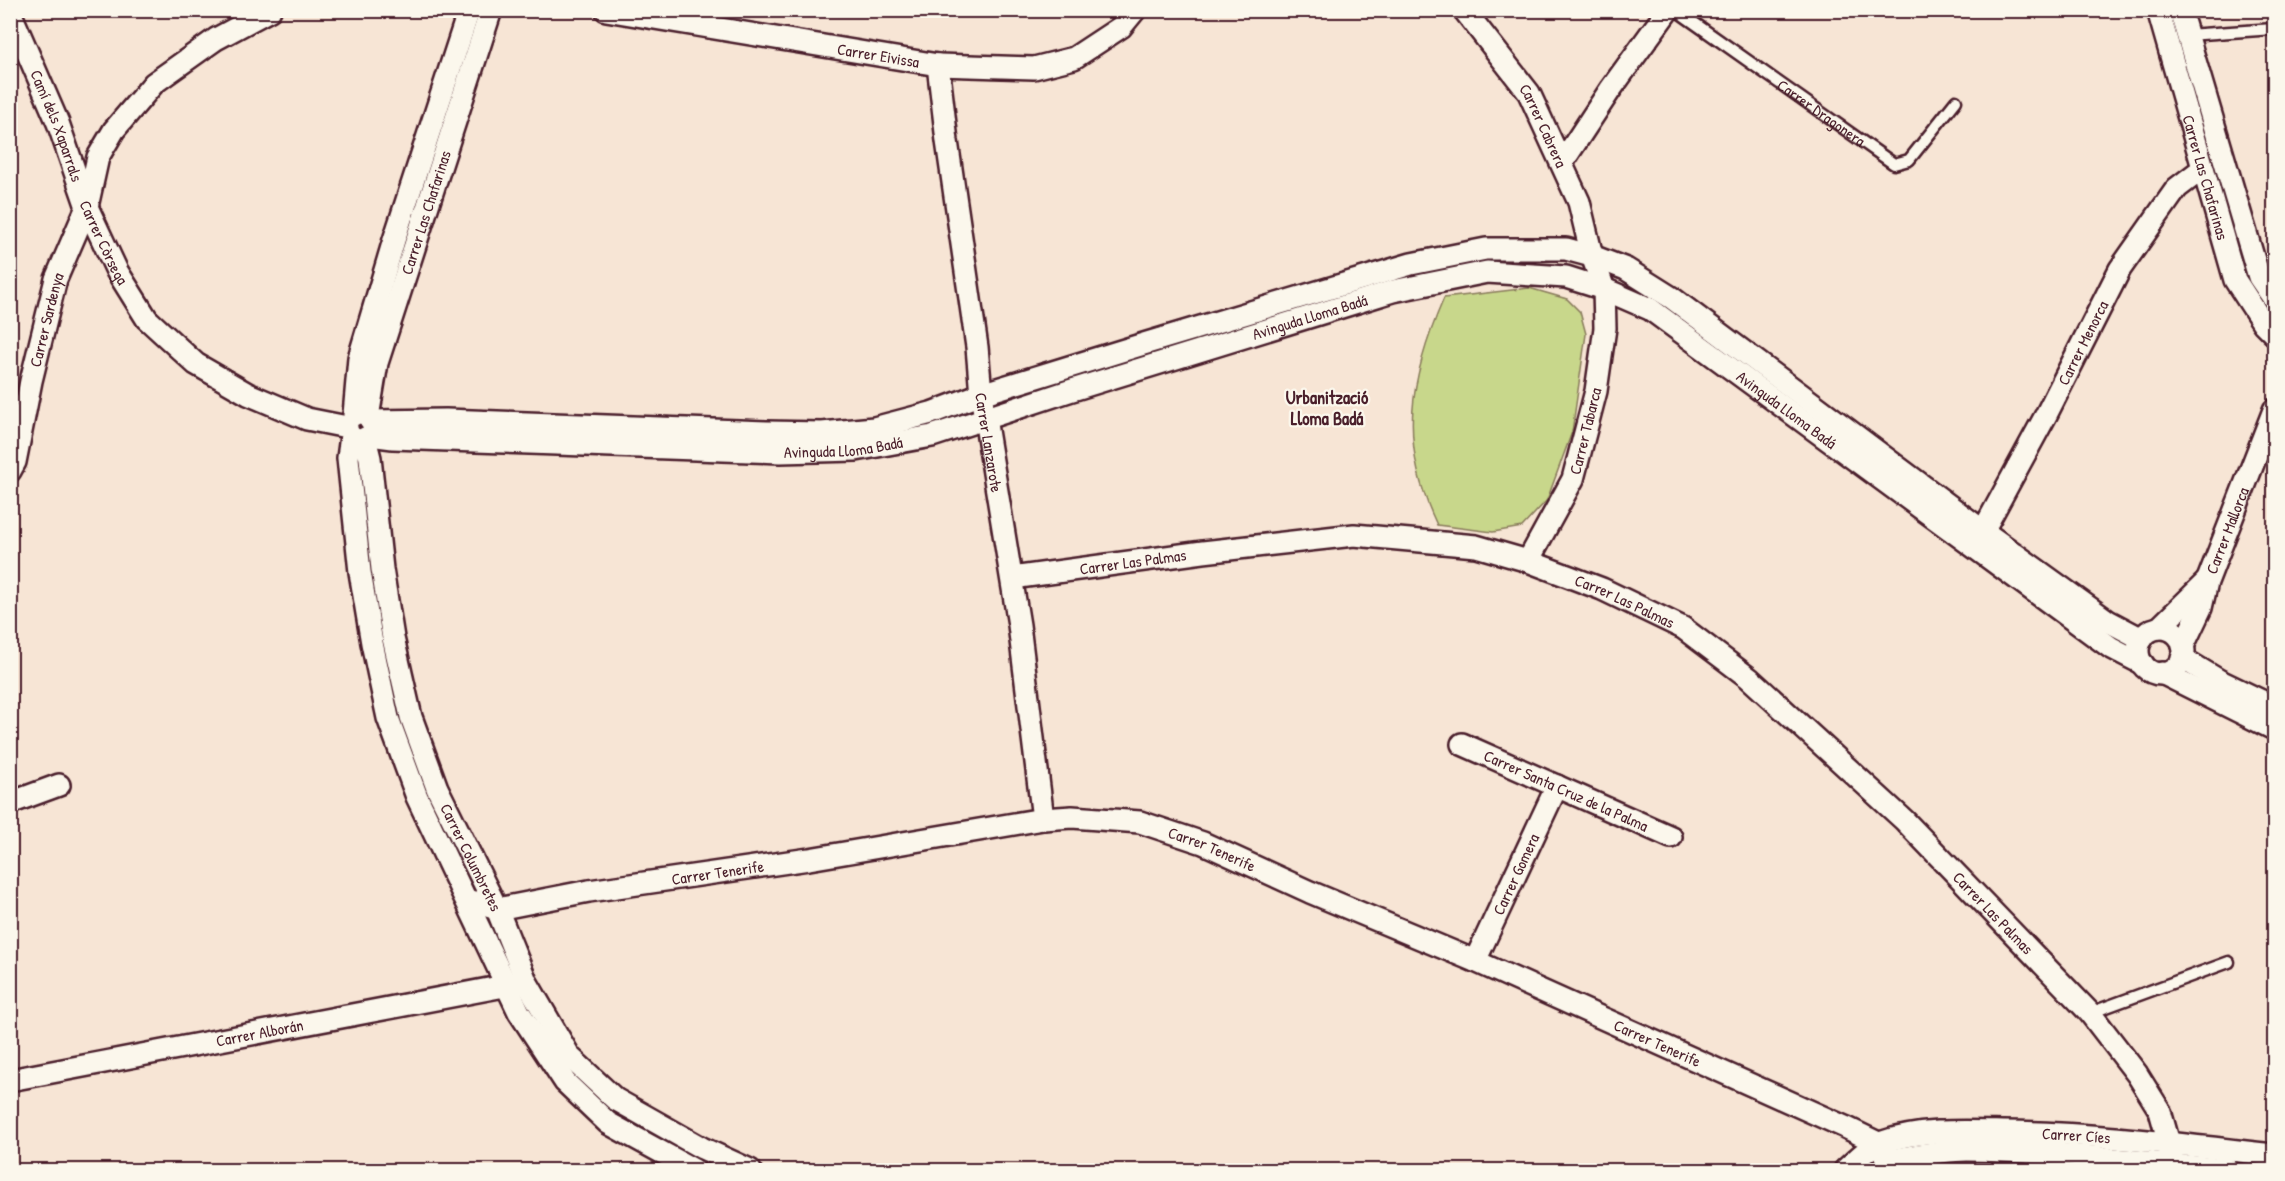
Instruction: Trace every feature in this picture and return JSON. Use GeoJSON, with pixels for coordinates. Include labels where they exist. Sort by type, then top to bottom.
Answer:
{"type":"FeatureCollection","features":[{"type":"Feature","properties":{"kind":"street","name":"Carrer Còrsega"},"geometry":{"type":"LineString","coordinates":[[270,10],[216,39],[154,83],[114,130],[98,157],[87,207],[117,271],[147,319],[196,364],[248,394],[307,418],[361,427]]}},
{"type":"Feature","properties":{"kind":"street","name":"Carrer Las Chafarinas"},"geometry":{"type":"LineString","coordinates":[[361,427],[359,358],[394,240],[470,10]]}},
{"type":"Feature","properties":{"kind":"street","name":"Carrer Las Chafarinas"},"geometry":{"type":"LineString","coordinates":[[361,427],[380,353],[491,10]]}},
{"type":"Feature","properties":{"kind":"street","name":"Carrer Eivissa"},"geometry":{"type":"LineString","coordinates":[[606,10],[938,65],[1034,68],[1074,58],[1121,27],[1135,10]]}},
{"type":"Feature","properties":{"kind":"street","name":"Carrer Cabrera"},"geometry":{"type":"LineString","coordinates":[[1464,10],[1529,93],[1579,202],[1592,256],[1604,289]]}},
{"type":"Feature","properties":{"kind":"street"},"geometry":{"type":"LineString","coordinates":[[1562,163],[1610,90],[1668,10]]}},
{"type":"Feature","properties":{"kind":"street","name":"Carrer Las Chafarinas"},"geometry":{"type":"LineString","coordinates":[[2158,10],[2235,280],[2262,323],[2274,334]]}},
{"type":"Feature","properties":{"kind":"street","name":"Carrer Las Chafarinas"},"geometry":{"type":"LineString","coordinates":[[2180,10],[2259,277],[2274,299]]}},
{"type":"Feature","properties":{"kind":"street","name":"Camí dels Xaparrals"},"geometry":{"type":"LineString","coordinates":[[10,12],[58,123],[87,207]]}},
{"type":"Feature","properties":{"kind":"street","name":"Carrer Lanzarote"},"geometry":{"type":"LineString","coordinates":[[938,65],[977,346],[981,394],[1012,578],[1042,819]]}},
{"type":"Feature","properties":{"kind":"street","name":"Carrer Menorca"},"geometry":{"type":"LineString","coordinates":[[1983,531],[2046,415],[2120,269],[2177,188],[2202,169]]}},
{"type":"Feature","properties":{"kind":"street","name":"Carrer Sardenya"},"geometry":{"type":"LineString","coordinates":[[10,471],[15,462],[31,381],[56,279],[87,207]]}},
{"type":"Feature","properties":{"kind":"street","name":"Avinguda Lloma Badá"},"geometry":{"type":"LineString","coordinates":[[361,427],[446,420],[822,433],[874,428],[931,413],[981,394],[1411,264],[1485,249],[1566,249],[1626,268],[1672,298],[1983,531],[2108,621],[2150,634]]}},
{"type":"Feature","properties":{"kind":"street","name":"Avinguda Lloma Badá"},"geometry":{"type":"LineString","coordinates":[[361,427],[393,438],[780,452],[856,450],[932,436],[1069,391],[1404,289],[1487,272],[1566,277],[1604,289],[1650,309],[2110,646],[2274,729]]}},
{"type":"Feature","properties":{"kind":"street","name":"Carrer Tabarca"},"geometry":{"type":"LineString","coordinates":[[1528,561],[1573,479],[1596,392],[1605,328],[1604,289]]}},
{"type":"Feature","properties":{"kind":"street","name":"Carrer Mallorca"},"geometry":{"type":"LineString","coordinates":[[2183,652],[2201,608],[2207,582],[2274,410]]}},
{"type":"Feature","properties":{"kind":"street","name":"Carrer Columbretes"},"geometry":{"type":"LineString","coordinates":[[361,427],[348,458],[360,572],[388,718],[417,797],[467,900],[517,984],[570,1057],[615,1099],[702,1148],[750,1170]]}},
{"type":"Feature","properties":{"kind":"street","name":"Carrer Columbretes"},"geometry":{"type":"LineString","coordinates":[[361,427],[393,638],[411,717],[437,788],[497,909],[517,984],[519,1011],[565,1082],[608,1123],[688,1170]]}},
{"type":"Feature","properties":{"kind":"street","name":"Carrer Las Palmas"},"geometry":{"type":"LineString","coordinates":[[1012,578],[1203,552],[1354,535],[1476,546],[1528,561],[1602,589],[1683,628],[1749,678],[1904,820],[2090,1013],[2137,1074],[2160,1112],[2169,1143],[2172,1165]]}},
{"type":"Feature","properties":{"kind":"street","name":"Carrer Mallorca"},"geometry":{"type":"LineString","coordinates":[[2150,634],[2207,582]]}},
{"type":"Feature","properties":{"kind":"street"},"geometry":{"type":"LineString","coordinates":[[2183,652],[2175,669],[2153,669],[2138,652],[2150,634],[2172,631],[2178,635],[2183,652],[2220,681],[2274,707]]}},
{"type":"Feature","properties":{"kind":"street","name":"Carrer Santa Cruz de la Palma"},"geometry":{"type":"LineString","coordinates":[[1462,744],[1671,837]]}},
{"type":"Feature","properties":{"kind":"street"},"geometry":{"type":"LineString","coordinates":[[10,803],[59,785]]}},
{"type":"Feature","properties":{"kind":"street","name":"Carrer Gomera"},"geometry":{"type":"LineString","coordinates":[[1475,961],[1557,786]]}},
{"type":"Feature","properties":{"kind":"street","name":"Carrer Tenerife"},"geometry":{"type":"LineString","coordinates":[[497,909],[578,893],[809,860],[1042,819],[1072,817],[1140,822],[1203,843],[1310,892],[1475,961],[1845,1127],[1882,1158]]}},
{"type":"Feature","properties":{"kind":"street"},"geometry":{"type":"LineString","coordinates":[[467,900],[497,909]]}},
{"type":"Feature","properties":{"kind":"street","name":"Carrer Alborán"},"geometry":{"type":"LineString","coordinates":[[10,1080],[137,1054],[517,984]]}},
{"type":"Feature","properties":{"kind":"street","name":"Carrer Cíes"},"geometry":{"type":"LineString","coordinates":[[1882,1158],[1917,1133],[1970,1131],[2043,1132],[2274,1155]]}},
{"type":"Feature","properties":{"kind":"street"},"geometry":{"type":"LineString","coordinates":[[688,1170],[702,1148]]}},
{"type":"Feature","properties":{"kind":"street","name":"Carrer Cíes"},"geometry":{"type":"LineString","coordinates":[[1882,1158],[1966,1150],[2062,1155],[2228,1170]]}},
{"type":"Feature","properties":{"kind":"street"},"geometry":{"type":"LineString","coordinates":[[1845,1170],[1882,1158]]}},
{"type":"Feature","properties":{"kind":"lane","name":"Carrer Dragonera"},"geometry":{"type":"LineString","coordinates":[[1676,10],[1894,164],[1909,160],[1956,101]]}},
{"type":"Feature","properties":{"kind":"lane"},"geometry":{"type":"LineString","coordinates":[[2187,35],[2274,29]]}},
{"type":"Feature","properties":{"kind":"lane"},"geometry":{"type":"LineString","coordinates":[[2090,1013],[2229,962]]}},
{"type":"Feature","properties":{"kind":"green space"},"geometry":{"type":"Polygon","coordinates":[[[1529,288],[1567,299],[1580,312],[1586,334],[1572,432],[1547,500],[1522,527],[1493,532],[1437,525],[1417,466],[1413,438],[1416,384],[1432,328],[1444,298],[1529,288]]]}},
{"type":"Feature","properties":{"kind":"district","name":"Urbanització Lloma Badá"},"geometry":{"type":"Point","coordinates":[1327,408]}}]}
